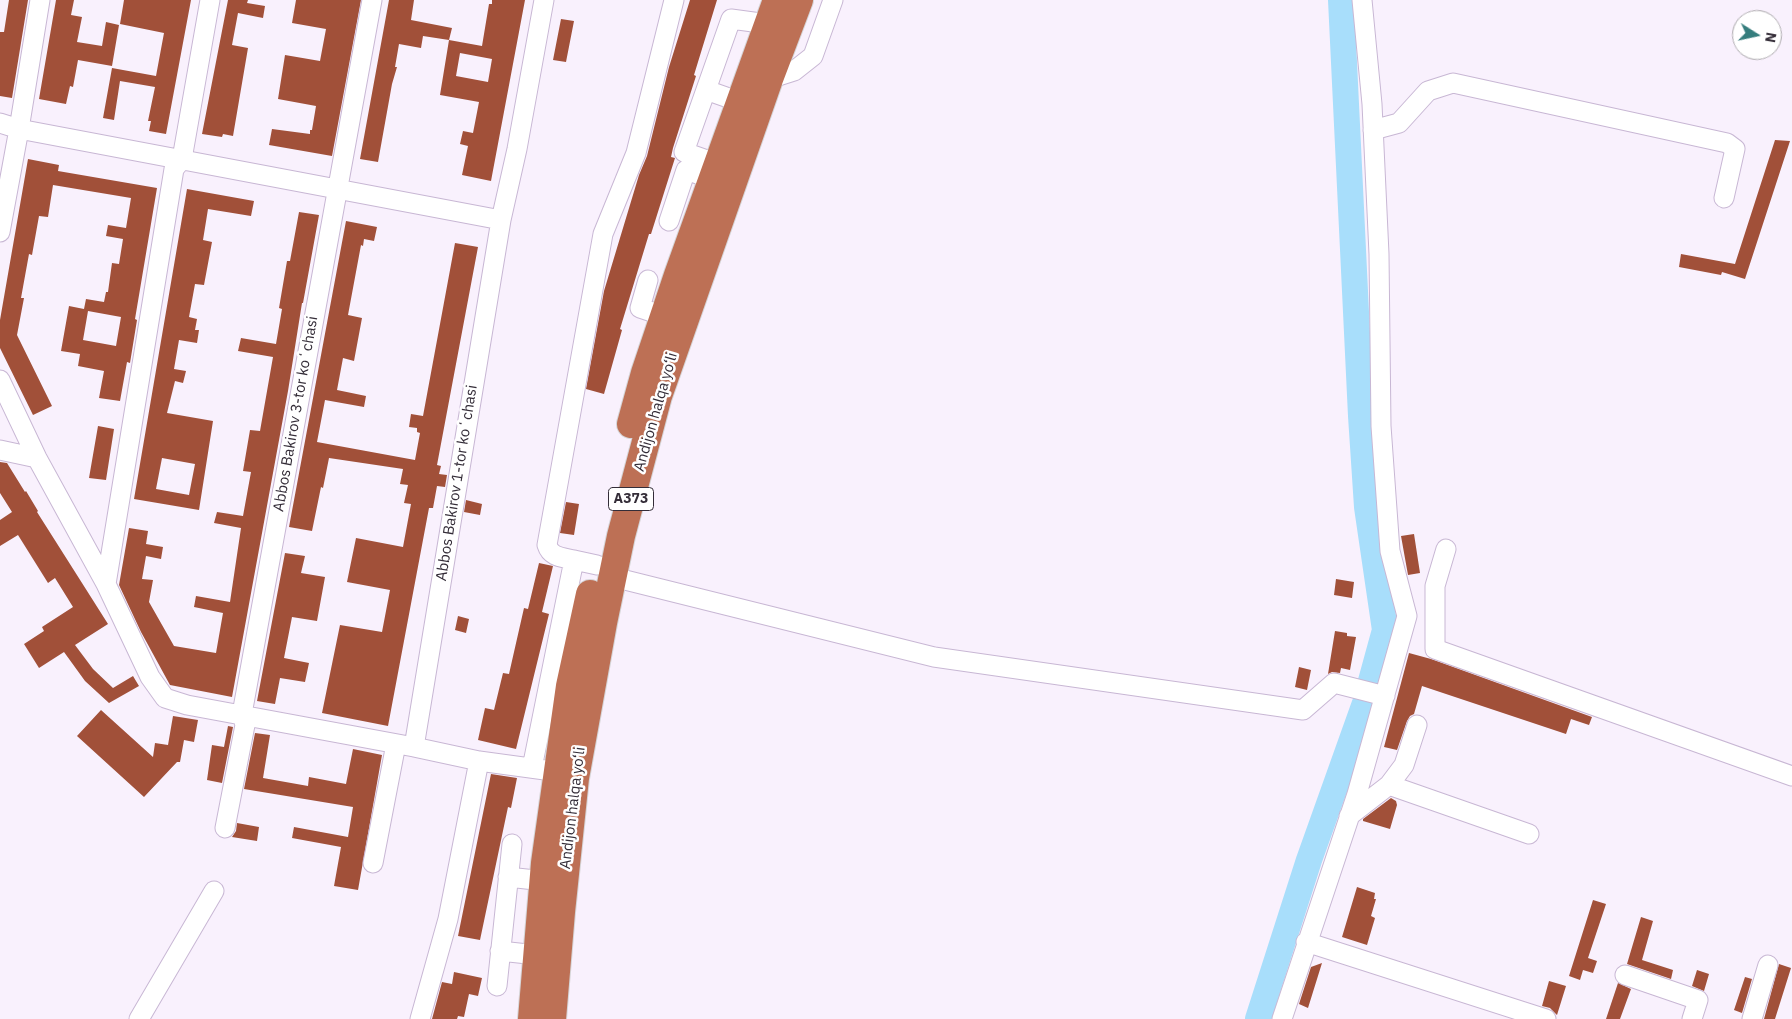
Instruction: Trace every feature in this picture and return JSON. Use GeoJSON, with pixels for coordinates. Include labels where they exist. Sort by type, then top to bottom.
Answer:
{"type":"FeatureCollection","features":[{"type":"Feature","properties":{"kind":"highway","name":"Andijon halqa yo‘li"},"geometry":{"type":"LineString","coordinates":[[552,1019],[560,912],[575,778],[594,567],[621,536],[658,396],[768,79],[799,0]]}},
{"type":"Feature","properties":{"kind":"highway","name":"Andijon halqa yo‘li"},"geometry":{"type":"LineString","coordinates":[[532,1019],[544,881],[545,770],[570,686],[594,567],[645,373],[715,171],[773,12]]}},
{"type":"Feature","properties":{"kind":"street"},"geometry":{"type":"LineString","coordinates":[[0,232],[40,0]]}},
{"type":"Feature","properties":{"kind":"street"},"geometry":{"type":"LineString","coordinates":[[106,584],[174,169],[182,159],[210,0]]}},
{"type":"Feature","properties":{"kind":"street","name":"Abbos Bakirov 3-tor koʻchasi"},"geometry":{"type":"LineString","coordinates":[[225,828],[245,725],[242,714],[372,0]]}},
{"type":"Feature","properties":{"kind":"street","name":"Abbos Bakirov 1-tor koʻchasi"},"geometry":{"type":"LineString","coordinates":[[373,862],[405,745],[500,220],[517,149],[544,0]]}},
{"type":"Feature","properties":{"kind":"street"},"geometry":{"type":"LineString","coordinates":[[674,0],[636,153],[603,234],[547,545],[549,552],[554,556],[934,658],[1303,710],[1334,683],[1382,695]]}},
{"type":"Feature","properties":{"kind":"street"},"geometry":{"type":"LineString","coordinates":[[768,79],[794,71],[813,56],[833,0]]}},
{"type":"Feature","properties":{"kind":"street"},"geometry":{"type":"LineString","coordinates":[[1282,1019],[1349,816],[1382,695],[1407,616],[1390,551],[1381,426],[1379,254],[1373,130],[1362,0]]}},
{"type":"Feature","properties":{"kind":"street"},"geometry":{"type":"LineString","coordinates":[[715,171],[684,152],[731,19],[773,12]]}},
{"type":"Feature","properties":{"kind":"street"},"geometry":{"type":"LineString","coordinates":[[1373,130],[1399,123],[1428,91],[1453,83],[1728,143],[1736,148],[1724,198]]}},
{"type":"Feature","properties":{"kind":"street"},"geometry":{"type":"LineString","coordinates":[[706,90],[740,102]]}},
{"type":"Feature","properties":{"kind":"street"},"geometry":{"type":"LineString","coordinates":[[0,123],[500,220]]}},
{"type":"Feature","properties":{"kind":"street"},"geometry":{"type":"LineString","coordinates":[[669,221],[686,170],[715,171]]}},
{"type":"Feature","properties":{"kind":"street"},"geometry":{"type":"LineString","coordinates":[[648,280],[640,308],[664,316]]}},
{"type":"Feature","properties":{"kind":"street"},"geometry":{"type":"LineString","coordinates":[[0,380],[37,458],[106,584],[150,677],[165,698],[187,705],[405,745],[479,761],[545,770]]}},
{"type":"Feature","properties":{"kind":"street"},"geometry":{"type":"LineString","coordinates":[[0,450],[37,458]]}},
{"type":"Feature","properties":{"kind":"street"},"geometry":{"type":"LineString","coordinates":[[1446,549],[1435,586],[1435,649],[1792,776]]}},
{"type":"Feature","properties":{"kind":"street"},"geometry":{"type":"LineString","coordinates":[[1349,816],[1389,785],[1404,765],[1417,724]]}},
{"type":"Feature","properties":{"kind":"street"},"geometry":{"type":"LineString","coordinates":[[420,1019],[448,919],[479,761]]}},
{"type":"Feature","properties":{"kind":"street"},"geometry":{"type":"LineString","coordinates":[[1389,785],[1529,834]]}},
{"type":"Feature","properties":{"kind":"street"},"geometry":{"type":"LineString","coordinates":[[497,986],[512,844]]}},
{"type":"Feature","properties":{"kind":"street"},"geometry":{"type":"LineString","coordinates":[[508,877],[544,881]]}},
{"type":"Feature","properties":{"kind":"street"},"geometry":{"type":"LineString","coordinates":[[139,1019],[214,891]]}},
{"type":"Feature","properties":{"kind":"street"},"geometry":{"type":"LineString","coordinates":[[1306,942],[1546,1019]]}},
{"type":"Feature","properties":{"kind":"street"},"geometry":{"type":"LineString","coordinates":[[500,951],[537,955]]}},
{"type":"Feature","properties":{"kind":"street"},"geometry":{"type":"LineString","coordinates":[[1752,1019],[1768,966]]}},
{"type":"Feature","properties":{"kind":"street"},"geometry":{"type":"LineString","coordinates":[[1625,975],[1698,1000],[1692,1019]]}},
{"type":"Feature","properties":{"kind":"building"},"geometry":{"type":"Polygon","coordinates":[[[9,0],[28,0],[12,98],[0,96],[0,32],[4,32],[9,0]]]}},
{"type":"Feature","properties":{"kind":"building"},"geometry":{"type":"Polygon","coordinates":[[[56,0],[74,0],[71,15],[82,17],[77,42],[102,46],[106,22],[119,25],[112,66],[78,60],[73,87],[70,86],[66,104],[39,99],[56,0]]]}},
{"type":"Feature","properties":{"kind":"building"},"geometry":{"type":"Polygon","coordinates":[[[124,0],[191,0],[166,134],[149,131],[151,121],[148,121],[155,87],[120,81],[114,120],[103,118],[112,68],[156,76],[164,33],[120,24],[124,0]]]}},
{"type":"Feature","properties":{"kind":"building"},"geometry":{"type":"Polygon","coordinates":[[[228,0],[248,0],[247,3],[265,6],[263,18],[238,13],[232,45],[248,48],[233,136],[223,134],[222,137],[202,134],[228,0]]]}},
{"type":"Feature","properties":{"kind":"building"},"geometry":{"type":"Polygon","coordinates":[[[296,0],[361,0],[332,156],[269,145],[272,129],[310,134],[310,130],[312,130],[316,106],[278,99],[285,55],[320,61],[326,29],[292,23],[296,0]]]}},
{"type":"Feature","properties":{"kind":"building"},"geometry":{"type":"Polygon","coordinates":[[[389,0],[414,0],[411,20],[452,28],[449,40],[423,36],[421,48],[399,44],[395,67],[397,67],[392,84],[378,162],[360,159],[389,0]]]}},
{"type":"Feature","properties":{"kind":"building"},"geometry":{"type":"Polygon","coordinates":[[[492,0],[525,0],[491,181],[462,175],[468,146],[460,144],[463,131],[473,133],[479,102],[440,95],[449,40],[482,46],[489,4],[492,4],[492,0]],[[460,53],[456,76],[488,82],[492,59],[460,53]]]}},
{"type":"Feature","properties":{"kind":"building"},"geometry":{"type":"Polygon","coordinates":[[[690,0],[717,0],[694,75],[696,76],[673,148],[671,157],[675,158],[620,329],[622,330],[604,394],[586,389],[604,291],[639,175],[647,156],[669,67],[690,0]]]}},
{"type":"Feature","properties":{"kind":"building"},"geometry":{"type":"Polygon","coordinates":[[[561,19],[574,21],[566,62],[553,60],[561,19]]]}},
{"type":"Feature","properties":{"kind":"building"},"geometry":{"type":"Polygon","coordinates":[[[1775,140],[1790,141],[1745,279],[1722,272],[1721,275],[1679,267],[1681,254],[1735,264],[1775,140]]]}},
{"type":"Feature","properties":{"kind":"building"},"geometry":{"type":"Polygon","coordinates":[[[28,159],[59,165],[58,171],[157,188],[135,319],[137,320],[130,363],[127,362],[120,401],[99,398],[104,371],[78,366],[80,354],[61,351],[69,306],[84,309],[86,299],[104,302],[106,292],[108,292],[112,263],[119,264],[123,239],[106,236],[108,225],[126,228],[131,198],[53,185],[48,217],[39,216],[32,255],[29,254],[21,298],[24,298],[17,335],[52,406],[33,415],[0,348],[0,320],[28,159]],[[88,311],[83,340],[116,346],[121,317],[88,311]]]}},
{"type":"Feature","properties":{"kind":"building"},"geometry":{"type":"Polygon","coordinates":[[[187,189],[254,201],[251,216],[208,209],[203,240],[212,242],[204,285],[195,284],[189,317],[197,319],[195,330],[199,330],[197,343],[179,340],[174,369],[186,371],[183,383],[175,381],[167,413],[213,421],[199,510],[134,499],[187,189]],[[162,458],[156,489],[189,495],[195,464],[162,458]]]}},
{"type":"Feature","properties":{"kind":"building"},"geometry":{"type":"Polygon","coordinates":[[[299,212],[319,215],[232,697],[170,685],[141,632],[119,585],[129,528],[148,531],[146,544],[163,547],[161,559],[146,556],[142,579],[153,580],[149,602],[174,646],[216,653],[223,613],[194,607],[196,596],[230,602],[241,528],[214,523],[217,512],[243,516],[251,472],[243,471],[250,430],[260,431],[273,357],[238,351],[241,338],[276,344],[282,309],[279,308],[287,261],[290,261],[299,212]]]}},
{"type":"Feature","properties":{"kind":"building"},"geometry":{"type":"Polygon","coordinates":[[[346,221],[377,227],[374,241],[364,239],[363,246],[361,245],[348,315],[362,318],[354,361],[343,358],[337,390],[366,396],[364,407],[325,400],[317,442],[415,460],[420,433],[417,432],[417,428],[409,427],[411,414],[423,416],[455,243],[478,247],[437,465],[441,466],[439,474],[447,475],[445,487],[437,486],[433,508],[429,508],[388,726],[322,713],[340,625],[382,632],[390,590],[347,582],[356,538],[403,547],[411,504],[404,503],[408,485],[400,484],[403,469],[329,458],[312,531],[289,527],[346,221]]]}},
{"type":"Feature","properties":{"kind":"building"},"geometry":{"type":"Polygon","coordinates":[[[98,426],[114,429],[106,480],[89,478],[98,426]]]}},
{"type":"Feature","properties":{"kind":"building"},"geometry":{"type":"Polygon","coordinates":[[[0,462],[7,463],[26,491],[37,512],[108,624],[75,645],[93,669],[113,688],[133,676],[139,686],[109,703],[85,681],[64,652],[39,668],[24,644],[44,631],[42,627],[73,607],[55,578],[48,583],[18,535],[0,546],[0,520],[12,512],[0,493],[0,462]]]}},
{"type":"Feature","properties":{"kind":"building"},"geometry":{"type":"Polygon","coordinates":[[[466,500],[482,504],[480,515],[464,512],[466,500]]]}},
{"type":"Feature","properties":{"kind":"building"},"geometry":{"type":"Polygon","coordinates":[[[566,502],[579,504],[574,535],[560,533],[566,502]]]}},
{"type":"Feature","properties":{"kind":"building"},"geometry":{"type":"Polygon","coordinates":[[[1414,534],[1420,573],[1408,575],[1401,536],[1414,534]]]}},
{"type":"Feature","properties":{"kind":"building"},"geometry":{"type":"Polygon","coordinates":[[[285,553],[305,556],[301,573],[325,577],[317,621],[292,617],[284,658],[309,663],[305,682],[280,678],[275,704],[257,701],[285,553]]]}},
{"type":"Feature","properties":{"kind":"building"},"geometry":{"type":"Polygon","coordinates":[[[539,563],[553,566],[542,612],[549,614],[516,749],[478,740],[485,708],[494,710],[503,673],[509,674],[524,608],[528,609],[539,563]]]}},
{"type":"Feature","properties":{"kind":"building"},"geometry":{"type":"Polygon","coordinates":[[[1336,579],[1354,582],[1352,598],[1334,595],[1336,579]]]}},
{"type":"Feature","properties":{"kind":"building"},"geometry":{"type":"Polygon","coordinates":[[[458,616],[469,619],[466,633],[455,630],[458,616]]]}},
{"type":"Feature","properties":{"kind":"building"},"geometry":{"type":"Polygon","coordinates":[[[1335,631],[1347,633],[1347,636],[1356,637],[1350,670],[1341,668],[1340,673],[1332,672],[1328,674],[1335,631]]]}},
{"type":"Feature","properties":{"kind":"building"},"geometry":{"type":"Polygon","coordinates":[[[1409,653],[1431,659],[1592,717],[1589,725],[1571,719],[1566,734],[1422,686],[1414,714],[1407,721],[1397,750],[1384,747],[1409,653]]]}},
{"type":"Feature","properties":{"kind":"building"},"geometry":{"type":"Polygon","coordinates":[[[1299,667],[1311,670],[1307,690],[1295,687],[1299,667]]]}},
{"type":"Feature","properties":{"kind":"building"},"geometry":{"type":"Polygon","coordinates":[[[101,710],[153,757],[155,743],[168,745],[173,716],[198,720],[194,742],[184,740],[180,762],[177,762],[144,797],[77,736],[101,710]]]}},
{"type":"Feature","properties":{"kind":"building"},"geometry":{"type":"Polygon","coordinates":[[[228,726],[233,727],[222,783],[207,780],[212,745],[224,747],[228,726]]]}},
{"type":"Feature","properties":{"kind":"building"},"geometry":{"type":"Polygon","coordinates":[[[255,733],[270,735],[263,778],[308,786],[309,777],[346,784],[353,749],[382,755],[358,890],[334,886],[341,847],[292,838],[294,827],[348,837],[353,807],[244,789],[255,733]]]}},
{"type":"Feature","properties":{"kind":"building"},"geometry":{"type":"Polygon","coordinates":[[[491,774],[517,778],[511,808],[508,807],[480,940],[458,936],[491,774]]]}},
{"type":"Feature","properties":{"kind":"building"},"geometry":{"type":"Polygon","coordinates":[[[1391,798],[1396,801],[1397,805],[1390,829],[1363,821],[1363,819],[1391,798]]]}},
{"type":"Feature","properties":{"kind":"building"},"geometry":{"type":"Polygon","coordinates":[[[237,823],[259,827],[257,841],[232,837],[236,831],[237,823]]]}},
{"type":"Feature","properties":{"kind":"building"},"geometry":{"type":"Polygon","coordinates":[[[1357,887],[1375,893],[1374,899],[1376,899],[1371,916],[1375,918],[1367,945],[1342,937],[1357,887]]]}},
{"type":"Feature","properties":{"kind":"building"},"geometry":{"type":"Polygon","coordinates":[[[1593,900],[1606,904],[1588,958],[1597,961],[1593,973],[1583,970],[1580,980],[1569,976],[1593,900]]]}},
{"type":"Feature","properties":{"kind":"building"},"geometry":{"type":"Polygon","coordinates":[[[1641,917],[1653,921],[1642,960],[1673,970],[1671,979],[1627,964],[1641,917]]]}},
{"type":"Feature","properties":{"kind":"building"},"geometry":{"type":"Polygon","coordinates":[[[1322,963],[1308,1008],[1299,1004],[1311,967],[1322,963]]]}},
{"type":"Feature","properties":{"kind":"building"},"geometry":{"type":"Polygon","coordinates":[[[1779,964],[1791,968],[1775,1019],[1764,1019],[1779,964]]]}},
{"type":"Feature","properties":{"kind":"building"},"geometry":{"type":"Polygon","coordinates":[[[1697,970],[1709,974],[1704,991],[1692,986],[1697,970]]]}},
{"type":"Feature","properties":{"kind":"building"},"geometry":{"type":"Polygon","coordinates":[[[454,972],[482,978],[478,996],[469,994],[464,1017],[458,1016],[457,1019],[432,1019],[442,982],[452,984],[454,972]]]}},
{"type":"Feature","properties":{"kind":"building"},"geometry":{"type":"Polygon","coordinates":[[[1745,977],[1752,979],[1742,1013],[1734,1010],[1745,977]]]}},
{"type":"Feature","properties":{"kind":"building"},"geometry":{"type":"Polygon","coordinates":[[[1549,981],[1566,986],[1557,1015],[1550,1008],[1542,1006],[1549,981]]]}},
{"type":"Feature","properties":{"kind":"building"},"geometry":{"type":"Polygon","coordinates":[[[1618,983],[1631,989],[1620,1019],[1606,1019],[1618,983]]]}},
{"type":"Feature","properties":{"kind":"waterway"},"geometry":{"type":"LineString","coordinates":[[1258,1019],[1309,860],[1365,703],[1385,630],[1367,507],[1341,0]]}}]}
